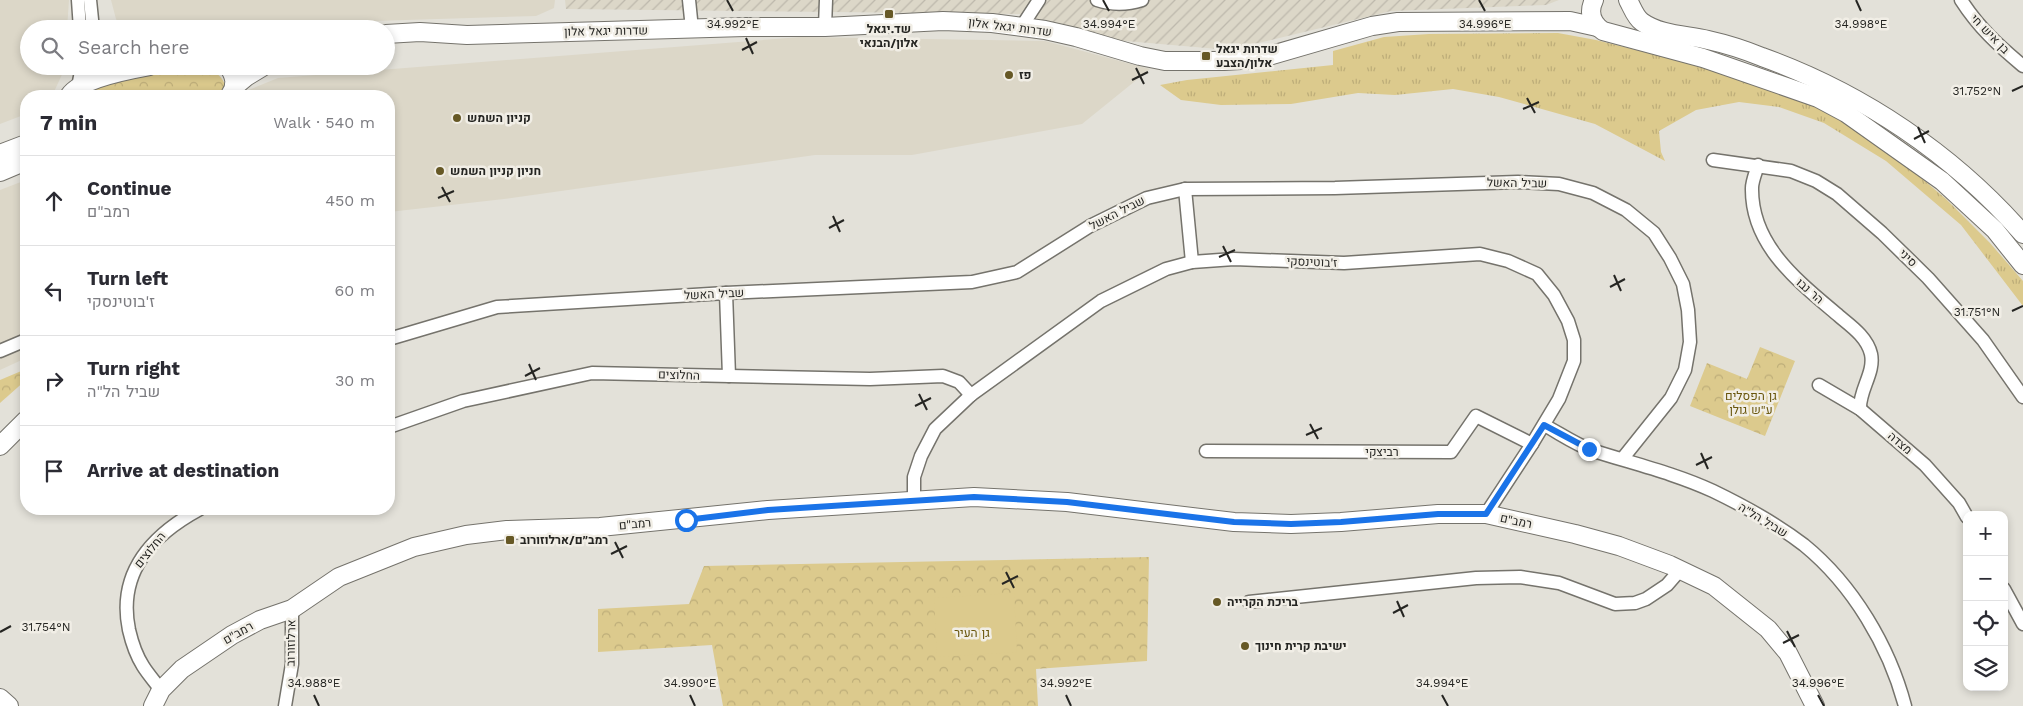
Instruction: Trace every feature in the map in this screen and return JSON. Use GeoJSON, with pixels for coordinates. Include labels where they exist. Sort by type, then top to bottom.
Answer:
{"type":"FeatureCollection","features":[{"type":"Feature","properties":{"kind":"main road","name":"שדרות יגאל אלון"},"geometry":{"type":"LineString","coordinates":[[1544,21],[1570,15],[1594,1]]}},
{"type":"Feature","properties":{"kind":"main road"},"geometry":{"type":"LineString","coordinates":[[1594,1],[1591,16],[1603,30],[1616,32],[1627,25],[1632,14],[1629,4]]}},
{"type":"Feature","properties":{"kind":"main road"},"geometry":{"type":"LineString","coordinates":[[1629,4],[1641,22],[1653,28],[1710,40],[1761,56],[1812,76],[1838,89],[1900,126],[1952,164],[1998,205],[2023,234]]}},
{"type":"Feature","properties":{"kind":"main road","name":"שדרות יגאל אלון"},"geometry":{"type":"LineString","coordinates":[[395,33],[420,32],[467,35],[825,27],[943,20],[1022,26],[1076,37],[1140,56],[1165,61],[1194,61],[1258,58],[1372,26],[1398,22],[1570,21],[1628,39],[1712,61],[1818,98],[1846,113],[1942,181],[1995,230],[2023,265]]}},
{"type":"Feature","properties":{"kind":"main road","name":"שדרות יגאל אלון"},"geometry":{"type":"LineString","coordinates":[[395,44],[467,35]]}},
{"type":"Feature","properties":{"kind":"main road"},"geometry":{"type":"LineString","coordinates":[[77,90],[96,80],[113,75]]}},
{"type":"Feature","properties":{"kind":"main road"},"geometry":{"type":"LineString","coordinates":[[232,90],[233,75]]}},
{"type":"Feature","properties":{"kind":"main road"},"geometry":{"type":"LineString","coordinates":[[235,90],[249,75]]}},
{"type":"Feature","properties":{"kind":"main road"},"geometry":{"type":"LineString","coordinates":[[0,154],[20,146]]}},
{"type":"Feature","properties":{"kind":"main road"},"geometry":{"type":"LineString","coordinates":[[0,172],[20,164]]}},
{"type":"Feature","properties":{"kind":"main road"},"geometry":{"type":"LineString","coordinates":[[0,429],[20,411]]}},
{"type":"Feature","properties":{"kind":"main road"},"geometry":{"type":"LineString","coordinates":[[0,446],[20,426]]}},
{"type":"Feature","properties":{"kind":"main road","name":"רמב\"ם"},"geometry":{"type":"LineString","coordinates":[[157,698],[182,669],[232,635],[260,620],[292,609],[339,577],[414,547],[507,530],[600,527],[768,510],[914,499],[974,497],[1028,498],[1234,522],[1291,524],[1438,514],[1486,514],[1619,546],[1680,570],[1714,586],[1768,629],[1788,653],[1815,706]]}},
{"type":"Feature","properties":{"kind":"main road"},"geometry":{"type":"LineString","coordinates":[[0,698],[9,706]]}},
{"type":"Feature","properties":{"kind":"street"},"geometry":{"type":"LineString","coordinates":[[78,0],[79,20]]}},
{"type":"Feature","properties":{"kind":"street"},"geometry":{"type":"LineString","coordinates":[[90,0],[92,20]]}},
{"type":"Feature","properties":{"kind":"street"},"geometry":{"type":"LineString","coordinates":[[690,0],[692,29]]}},
{"type":"Feature","properties":{"kind":"street"},"geometry":{"type":"LineString","coordinates":[[825,27],[826,0]]}},
{"type":"Feature","properties":{"kind":"street"},"geometry":{"type":"LineString","coordinates":[[1022,26],[1039,0]]}},
{"type":"Feature","properties":{"kind":"street"},"geometry":{"type":"LineString","coordinates":[[1097,0],[1111,4],[1132,3],[1142,0]]}},
{"type":"Feature","properties":{"kind":"street","name":"בן איש חי"},"geometry":{"type":"LineString","coordinates":[[1961,0],[1975,22],[1992,40],[2023,66]]}},
{"type":"Feature","properties":{"kind":"street"},"geometry":{"type":"LineString","coordinates":[[74,90],[79,75]]}},
{"type":"Feature","properties":{"kind":"street","name":"סיני"},"geometry":{"type":"LineString","coordinates":[[1713,160],[1791,171],[1816,181],[1845,200],[1928,278],[1983,340],[2023,397]]}},
{"type":"Feature","properties":{"kind":"street","name":"הר נבו"},"geometry":{"type":"LineString","coordinates":[[1758,166],[1752,186],[1755,212],[1761,231],[1776,258],[1795,279],[1855,329],[1866,342],[1871,354],[1871,365],[1859,401],[1860,409]]}},
{"type":"Feature","properties":{"kind":"street","name":"שביל האשל"},"geometry":{"type":"LineString","coordinates":[[395,337],[497,307],[726,293],[972,282],[1016,272],[1090,226],[1147,198],[1186,189],[1335,188],[1518,182],[1559,184],[1593,193],[1626,210],[1654,233],[1670,258],[1683,284],[1688,310],[1690,342],[1685,370],[1671,398],[1623,458]]}},
{"type":"Feature","properties":{"kind":"street"},"geometry":{"type":"LineString","coordinates":[[1186,189],[1192,262]]}},
{"type":"Feature","properties":{"kind":"street","name":"ז'בוטינסקי"},"geometry":{"type":"LineString","coordinates":[[914,499],[914,477],[921,456],[935,429],[971,395],[1102,301],[1166,269],[1192,262],[1234,259],[1344,263],[1480,254],[1508,261],[1537,274],[1554,295],[1568,321],[1574,340],[1574,361],[1559,399],[1486,514]]}},
{"type":"Feature","properties":{"kind":"street"},"geometry":{"type":"LineString","coordinates":[[726,293],[729,376]]}},
{"type":"Feature","properties":{"kind":"street"},"geometry":{"type":"LineString","coordinates":[[0,351],[20,343]]}},
{"type":"Feature","properties":{"kind":"street","name":"החלוצים"},"geometry":{"type":"LineString","coordinates":[[395,425],[463,401],[592,373],[870,379],[943,376],[959,382],[971,395]]}},
{"type":"Feature","properties":{"kind":"street","name":"מצדה"},"geometry":{"type":"LineString","coordinates":[[1819,385],[1860,409],[1925,465],[1959,503],[1963,511]]}},
{"type":"Feature","properties":{"kind":"street","name":"רביצקי"},"geometry":{"type":"LineString","coordinates":[[1206,452],[1451,452],[1476,416],[1532,444]]}},
{"type":"Feature","properties":{"kind":"street","name":"שביל הל\"ה"},"geometry":{"type":"LineString","coordinates":[[1544,425],[1589,449],[1623,458],[1712,491],[1772,524],[1804,546],[1836,575],[1872,627],[1882,644],[1905,706]]}},
{"type":"Feature","properties":{"kind":"street","name":"החלוצים"},"geometry":{"type":"LineString","coordinates":[[157,698],[132,644],[127,619],[127,596],[133,572],[145,552],[167,529],[190,515]]}},
{"type":"Feature","properties":{"kind":"street"},"geometry":{"type":"LineString","coordinates":[[1249,602],[1476,578],[1520,578],[1559,583],[1615,604],[1635,603],[1646,599],[1667,585],[1680,570]]}},
{"type":"Feature","properties":{"kind":"street"},"geometry":{"type":"LineString","coordinates":[[2008,596],[2023,624]]}},
{"type":"Feature","properties":{"kind":"street","name":"ארלוזורוב"},"geometry":{"type":"LineString","coordinates":[[285,706],[292,664],[292,609]]}},
{"type":"Feature","properties":{"kind":"shaded area"},"geometry":{"type":"Polygon","coordinates":[[[0,0],[69,0],[68,20],[20,20],[20,75],[62,75],[55,90],[20,90],[20,116],[0,124],[0,0]]]}},
{"type":"Feature","properties":{"kind":"shaded area"},"geometry":{"type":"Polygon","coordinates":[[[111,0],[555,0],[554,8],[536,16],[395,20],[116,19],[111,0]]]}},
{"type":"Feature","properties":{"kind":"shaded area"},"geometry":{"type":"Polygon","coordinates":[[[565,0],[1559,0],[1546,5],[1391,11],[1230,50],[1114,40],[1019,14],[566,9],[565,0]]]}},
{"type":"Feature","properties":{"kind":"shaded area"},"geometry":{"type":"Polygon","coordinates":[[[801,37],[1045,41],[1150,69],[1082,124],[912,155],[815,155],[504,199],[395,211],[395,90],[249,90],[278,78],[316,75],[395,75],[395,69],[801,37]]]}},
{"type":"Feature","properties":{"kind":"shaded area"},"geometry":{"type":"Polygon","coordinates":[[[20,182],[20,361],[0,370],[0,190],[20,182]]]}},
{"type":"Feature","properties":{"kind":"green space"},"geometry":{"type":"Polygon","coordinates":[[[1558,33],[1596,40],[1709,68],[1782,91],[1827,112],[1899,159],[1946,199],[1990,243],[2023,281],[2023,306],[1961,225],[1886,161],[1824,123],[1779,107],[1739,102],[1696,110],[1659,131],[1661,152],[1665,161],[1595,124],[1499,97],[1453,89],[1395,95],[1358,93],[1291,104],[1221,105],[1181,100],[1160,85],[1187,80],[1333,65],[1333,51],[1384,37],[1429,34],[1558,33]]]}},
{"type":"Feature","properties":{"kind":"green space"},"geometry":{"type":"Polygon","coordinates":[[[218,75],[225,87],[224,90],[92,90],[124,79],[141,76],[218,75]]]}},
{"type":"Feature","properties":{"kind":"green space","name":"גן הפסלים ע\"ש גולן"},"geometry":{"type":"Polygon","coordinates":[[[1760,347],[1795,361],[1765,436],[1690,406],[1707,363],[1747,379],[1760,347]]]}},
{"type":"Feature","properties":{"kind":"green space"},"geometry":{"type":"Polygon","coordinates":[[[20,372],[20,385],[0,403],[0,380],[20,372]]]}},
{"type":"Feature","properties":{"kind":"green space","name":"גן העיר"},"geometry":{"type":"Polygon","coordinates":[[[1149,557],[1147,661],[1036,669],[1038,706],[723,706],[712,645],[598,652],[598,609],[689,604],[704,566],[1149,557]]]}},
{"type":"Feature","properties":{"kind":"green space"},"geometry":{"type":"Polygon","coordinates":[[[1014,593],[1017,652],[937,657],[934,598],[1014,593]]]}},
{"type":"Feature","properties":{"kind":"place","name":"שד.יגאל אלון/הבנאי"},"geometry":{"type":"Point","coordinates":[889,14]}},
{"type":"Feature","properties":{"kind":"place","name":"שדרות יגאל אלון/הצבע"},"geometry":{"type":"Point","coordinates":[1206,56]}},
{"type":"Feature","properties":{"kind":"place","name":"פז"},"geometry":{"type":"Point","coordinates":[1009,75]}},
{"type":"Feature","properties":{"kind":"place","name":"קניון השמש"},"geometry":{"type":"Point","coordinates":[457,118]}},
{"type":"Feature","properties":{"kind":"place","name":"חניון קניון השמש"},"geometry":{"type":"Point","coordinates":[440,171]}},
{"type":"Feature","properties":{"kind":"place","name":"רמב״ם/ארלוזורוב"},"geometry":{"type":"Point","coordinates":[510,540]}},
{"type":"Feature","properties":{"kind":"place","name":"בריכת הקרייה"},"geometry":{"type":"Point","coordinates":[1217,602]}},
{"type":"Feature","properties":{"kind":"place","name":"ישיבת קרית חינוך"},"geometry":{"type":"Point","coordinates":[1245,646]}},
{"type":"Feature","properties":{"kind":"route"},"geometry":{"type":"LineString","coordinates":[[686,520],[768,510],[914,499],[974,497],[1028,498],[1234,522],[1291,524],[1438,514],[1486,514],[1544,425],[1589,449]]}}]}
